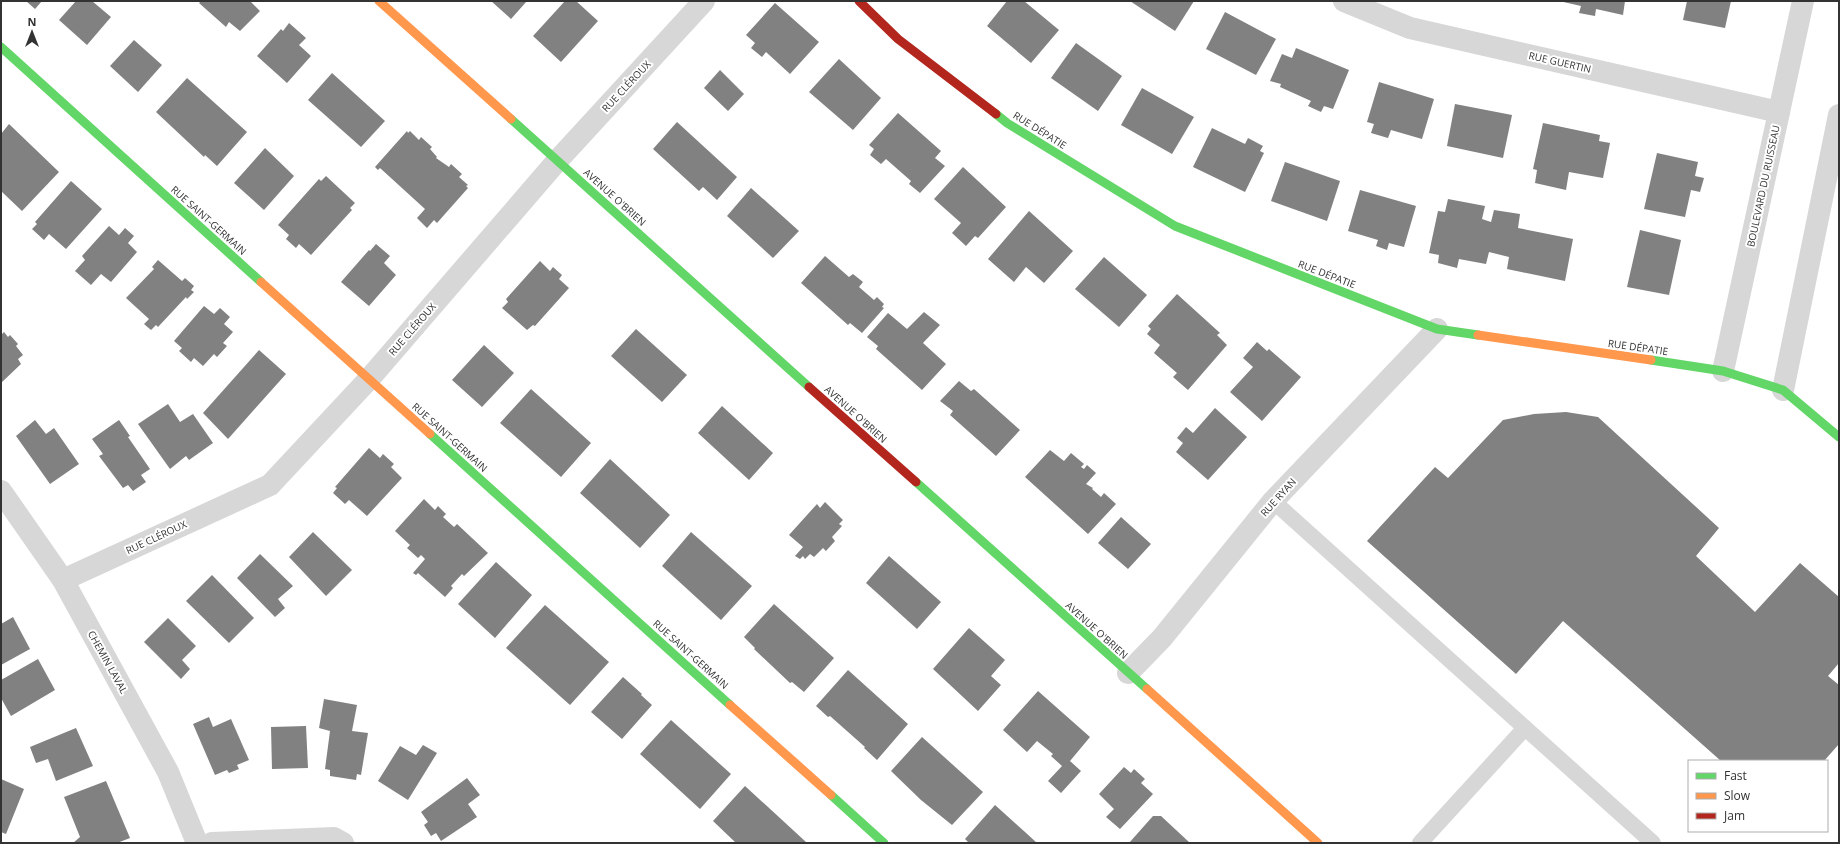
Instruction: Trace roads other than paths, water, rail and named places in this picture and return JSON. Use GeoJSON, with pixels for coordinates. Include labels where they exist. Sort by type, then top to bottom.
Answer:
{"type":"FeatureCollection","features":[{"type":"Feature","properties":{"kind":"street","name":"AVENUE O'BRIEN"},"geometry":{"type":"LineString","coordinates":[[379,1],[1318,843]]}},
{"type":"Feature","properties":{"kind":"street","name":"RUE CLÉROUX"},"geometry":{"type":"LineString","coordinates":[[63,580],[270,485],[369,379],[557,161],[704,1]]}},
{"type":"Feature","properties":{"kind":"street","name":"RUE DÉPATIE"},"geometry":{"type":"LineString","coordinates":[[859,1],[898,39],[1008,123],[1175,226],[1437,329],[1723,371],[1783,390],[1839,437]]}},
{"type":"Feature","properties":{"kind":"street","name":"RUE GUERTIN"},"geometry":{"type":"LineString","coordinates":[[1344,1],[1410,28],[1779,112]]}},
{"type":"Feature","properties":{"kind":"street","name":"BOULEVARD DU RUISSEAU"},"geometry":{"type":"LineString","coordinates":[[1723,371],[1803,1]]}},
{"type":"Feature","properties":{"kind":"street","name":"RUE SAINT-GERMAIN"},"geometry":{"type":"LineString","coordinates":[[1,47],[884,843]]}},
{"type":"Feature","properties":{"kind":"street"},"geometry":{"type":"LineString","coordinates":[[1783,390],[1839,115]]}},
{"type":"Feature","properties":{"kind":"street","name":"RUE RYAN"},"geometry":{"type":"LineString","coordinates":[[1128,673],[1162,638],[1273,501],[1437,329]]}},
{"type":"Feature","properties":{"kind":"street","name":"CHEMIN LAVAL"},"geometry":{"type":"LineString","coordinates":[[1,491],[63,580],[168,772],[197,843]]}},
{"type":"Feature","properties":{"kind":"street"},"geometry":{"type":"LineString","coordinates":[[212,843],[334,838],[343,843]]}},
{"type":"Feature","properties":{"kind":"lane"},"geometry":{"type":"LineString","coordinates":[[1273,501],[1653,843]]}},
{"type":"Feature","properties":{"kind":"lane"},"geometry":{"type":"LineString","coordinates":[[1420,843],[1525,728]]}}]}
